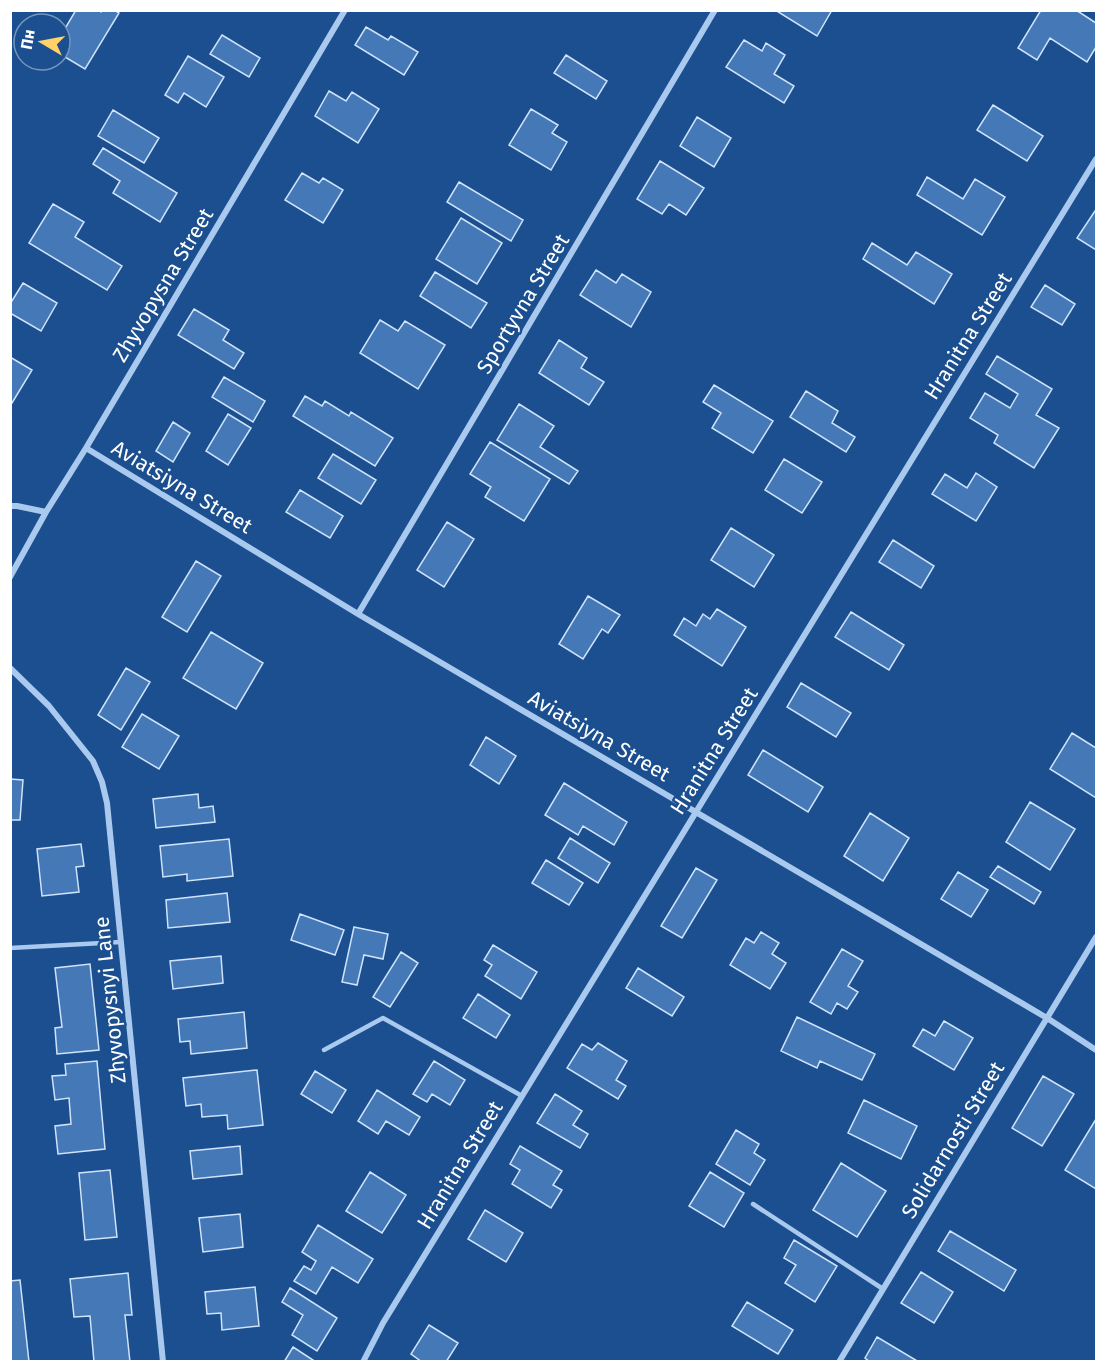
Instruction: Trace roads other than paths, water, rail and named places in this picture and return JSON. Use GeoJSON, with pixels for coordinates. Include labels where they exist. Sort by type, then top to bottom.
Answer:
{"type":"FeatureCollection","features":[{"type":"Feature","properties":{"kind":"street","name":"Zhyvopysna Street"},"geometry":{"type":"LineString","coordinates":[[10,577],[46,512],[345,10]]}},
{"type":"Feature","properties":{"kind":"street","name":"Sportyvna Street"},"geometry":{"type":"LineString","coordinates":[[358,614],[715,10]]}},
{"type":"Feature","properties":{"kind":"street","name":"Hranitna Street"},"geometry":{"type":"LineString","coordinates":[[363,1362],[383,1323],[1096,159]]}},
{"type":"Feature","properties":{"kind":"street","name":"Aviatsiyna Street"},"geometry":{"type":"LineString","coordinates":[[86,448],[358,614],[1047,1018],[1096,1050]]}},
{"type":"Feature","properties":{"kind":"street"},"geometry":{"type":"LineString","coordinates":[[10,506],[46,512]]}},
{"type":"Feature","properties":{"kind":"street","name":"Zhyvopysnyi Lane"},"geometry":{"type":"LineString","coordinates":[[10,668],[49,706],[93,761],[102,782],[107,803],[163,1362]]}},
{"type":"Feature","properties":{"kind":"street","name":"Solidarnosti Street"},"geometry":{"type":"LineString","coordinates":[[838,1362],[1096,937]]}},
{"type":"Feature","properties":{"kind":"lane"},"geometry":{"type":"LineString","coordinates":[[10,948],[121,942]]}},
{"type":"Feature","properties":{"kind":"lane"},"geometry":{"type":"LineString","coordinates":[[324,1050],[383,1018],[522,1096]]}},
{"type":"Feature","properties":{"kind":"lane"},"geometry":{"type":"LineString","coordinates":[[753,1204],[883,1289]]}}]}
